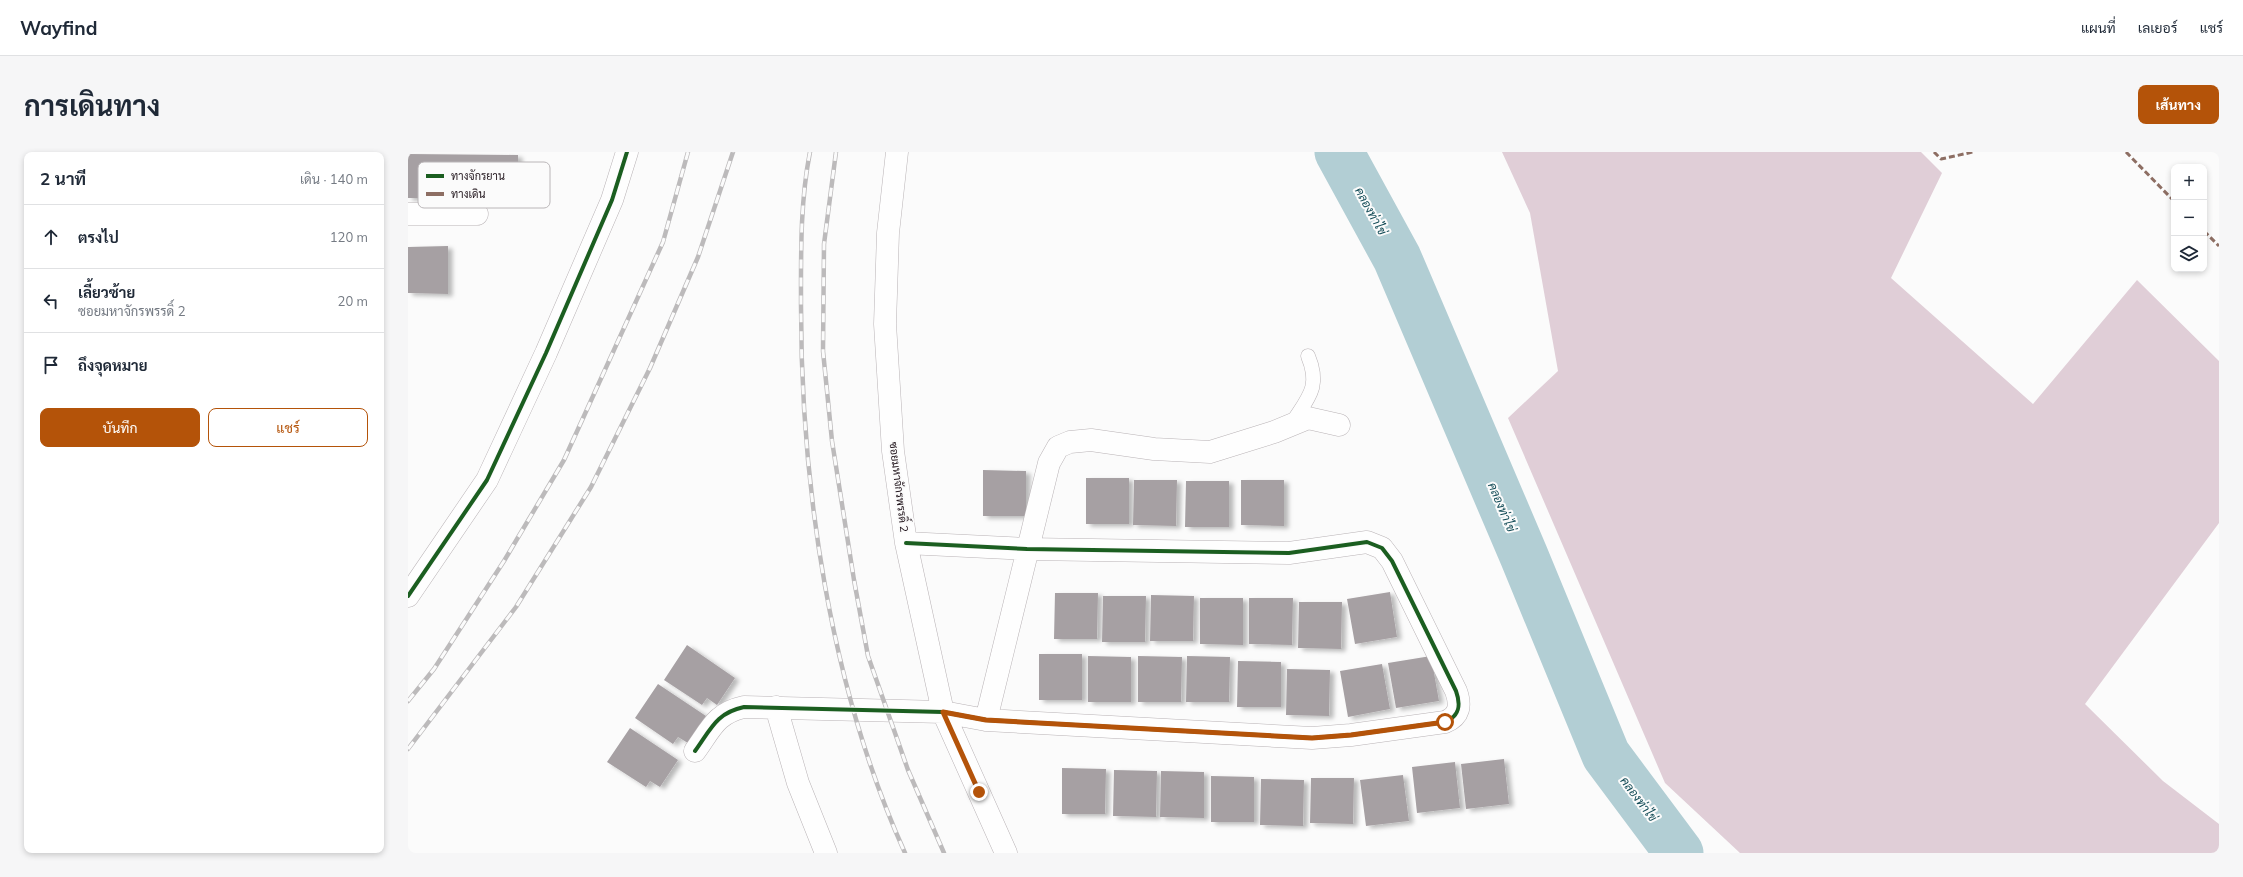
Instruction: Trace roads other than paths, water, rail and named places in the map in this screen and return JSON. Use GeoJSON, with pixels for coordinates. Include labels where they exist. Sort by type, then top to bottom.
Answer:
{"type":"FeatureCollection","features":[{"type":"Feature","properties":{"kind":"street"},"geometry":{"type":"LineString","coordinates":[[408,596],[487,480],[546,353],[609,207],[627,152]]}},
{"type":"Feature","properties":{"kind":"street","name":"ซอยมหาจักรพรรดิ์ 2"},"geometry":{"type":"LineString","coordinates":[[897,152],[888,233],[885,324],[893,451],[906,542],[943,712],[1006,853]]}},
{"type":"Feature","properties":{"kind":"street"},"geometry":{"type":"LineString","coordinates":[[408,214],[477,214]]}},
{"type":"Feature","properties":{"kind":"street"},"geometry":{"type":"LineString","coordinates":[[986,720],[1049,463],[1058,447],[1070,442],[1091,440],[1154,449],[1210,452],[1274,432],[1292,423],[1308,418],[1339,425]]}},
{"type":"Feature","properties":{"kind":"street"},"geometry":{"type":"LineString","coordinates":[[695,752],[720,716],[732,709],[744,706],[943,712],[986,720],[1312,738],[1351,735],[1445,722],[1453,719],[1458,712],[1460,701],[1456,691],[1392,561],[1382,548],[1367,542],[1289,553],[1027,549],[906,542]]}},
{"type":"Feature","properties":{"kind":"street"},"geometry":{"type":"LineString","coordinates":[[776,706],[798,783],[826,853]]}},
{"type":"Feature","properties":{"kind":"lane"},"geometry":{"type":"LineString","coordinates":[[1292,423],[1313,388],[1313,368],[1308,356]]}},
{"type":"Feature","properties":{"kind":"waterway","name":"คลองท่าไข่"},"geometry":{"type":"LineString","coordinates":[[1339,152],[1397,258],[1524,556],[1606,755],[1679,853]]}},
{"type":"Feature","properties":{"kind":"railway"},"geometry":{"type":"LineString","coordinates":[[408,701],[434,669],[504,561],[564,460],[663,242],[688,152]]}},
{"type":"Feature","properties":{"kind":"railway"},"geometry":{"type":"LineString","coordinates":[[408,749],[516,607],[591,487],[650,368],[698,257],[733,152]]}},
{"type":"Feature","properties":{"kind":"railway"},"geometry":{"type":"LineString","coordinates":[[810,152],[804,190],[801,248],[801,306],[802,375],[814,515],[825,585],[839,655],[857,723],[879,789],[905,853]]}},
{"type":"Feature","properties":{"kind":"railway"},"geometry":{"type":"LineString","coordinates":[[836,152],[824,244],[823,351],[832,441],[854,580],[868,656],[908,770],[944,853]]}}]}
